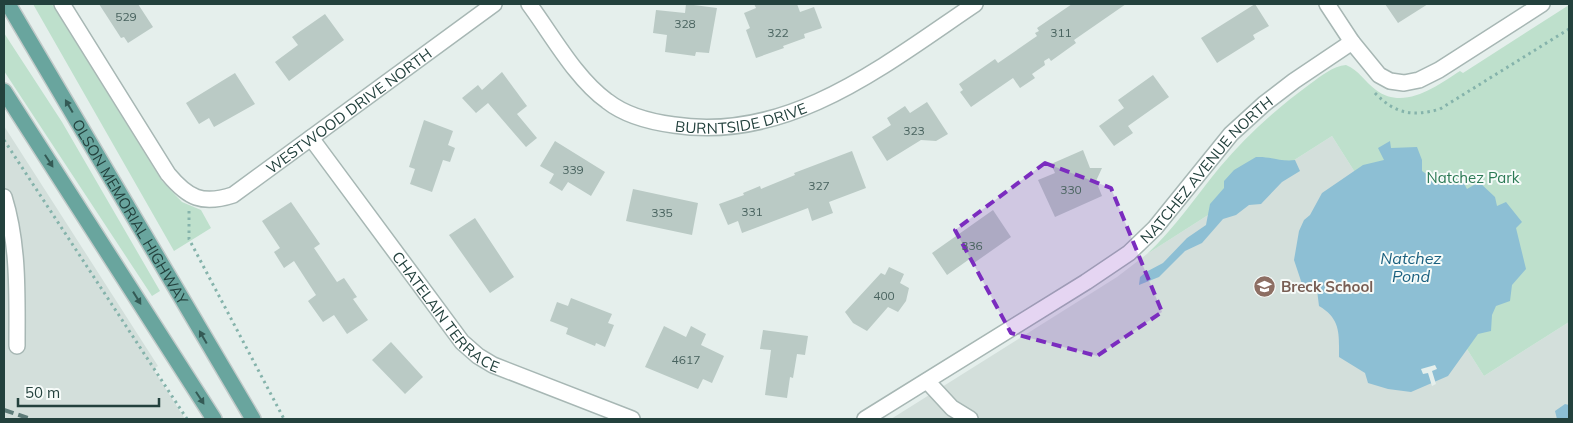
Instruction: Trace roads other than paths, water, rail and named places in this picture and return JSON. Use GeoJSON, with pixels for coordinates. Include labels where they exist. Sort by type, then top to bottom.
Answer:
{"type":"FeatureCollection","features":[{"type":"Feature","properties":{"kind":"main road","name":"OLSON MEMORIAL HIGHWAY"},"geometry":{"type":"LineString","coordinates":[[8,4],[253,419]]}},
{"type":"Feature","properties":{"kind":"main road"},"geometry":{"type":"LineString","coordinates":[[4,8],[33,44]]}},
{"type":"Feature","properties":{"kind":"main road"},"geometry":{"type":"LineString","coordinates":[[4,91],[214,419]]}},
{"type":"Feature","properties":{"kind":"street","name":"WESTWOOD DRIVE NORTH"},"geometry":{"type":"LineString","coordinates":[[62,4],[168,174],[182,191],[195,198],[218,200],[233,195],[494,4]]}},
{"type":"Feature","properties":{"kind":"street","name":"BURNTSIDE DRIVE"},"geometry":{"type":"LineString","coordinates":[[529,4],[588,84],[607,102],[632,115],[656,122],[688,127],[725,128],[762,122],[833,95],[901,55],[975,4]]}},
{"type":"Feature","properties":{"kind":"street"},"geometry":{"type":"LineString","coordinates":[[1327,4],[1352,42],[1379,75],[1390,81],[1404,83],[1419,80],[1439,70],[1542,4]]}},
{"type":"Feature","properties":{"kind":"street","name":"NATCHEZ AVENUE NORTH"},"geometry":{"type":"LineString","coordinates":[[865,419],[1086,282],[1129,253],[1155,228],[1231,134],[1264,104],[1294,81],[1352,42]]}},
{"type":"Feature","properties":{"kind":"street","name":"CHATELAIN TERRACE"},"geometry":{"type":"LineString","coordinates":[[311,138],[462,342],[493,366],[632,419]]}},
{"type":"Feature","properties":{"kind":"street"},"geometry":{"type":"LineString","coordinates":[[4,197],[11,220],[16,271],[17,346]]}},
{"type":"Feature","properties":{"kind":"street"},"geometry":{"type":"LineString","coordinates":[[927,381],[952,408],[970,419]]}},
{"type":"Feature","properties":{"kind":"water","name":"Natchez Pond"},"geometry":{"type":"Polygon","coordinates":[[[1390,141],[1391,148],[1417,147],[1422,160],[1422,171],[1431,177],[1462,180],[1467,189],[1479,182],[1495,197],[1497,206],[1506,202],[1522,222],[1516,228],[1526,269],[1512,285],[1510,301],[1496,306],[1492,315],[1491,331],[1478,334],[1448,376],[1411,392],[1388,389],[1368,383],[1365,373],[1339,357],[1338,334],[1335,322],[1319,306],[1317,290],[1302,284],[1294,260],[1299,231],[1322,193],[1363,165],[1384,160],[1378,148],[1390,141]]]}},
{"type":"Feature","properties":{"kind":"water"},"geometry":{"type":"Polygon","coordinates":[[[1256,157],[1295,160],[1300,171],[1282,182],[1261,204],[1249,205],[1236,215],[1223,219],[1202,243],[1185,251],[1159,277],[1139,285],[1140,277],[1163,263],[1187,238],[1206,225],[1210,204],[1224,188],[1224,181],[1234,170],[1256,157]]]}},
{"type":"Feature","properties":{"kind":"water"},"geometry":{"type":"Polygon","coordinates":[[[1565,404],[1569,405],[1569,419],[1557,419],[1555,411],[1565,404]]]}},
{"type":"Feature","properties":{"kind":"railway"},"geometry":{"type":"LineString","coordinates":[[4,410],[31,419]]}},
{"type":"Feature","properties":{"kind":"place","name":"Breck School"},"geometry":{"type":"Point","coordinates":[1265,286]}},
{"type":"Feature","properties":{"kind":"park label","name":"Natchez Park"},"geometry":{"type":"Point","coordinates":[1473,177]}}]}
